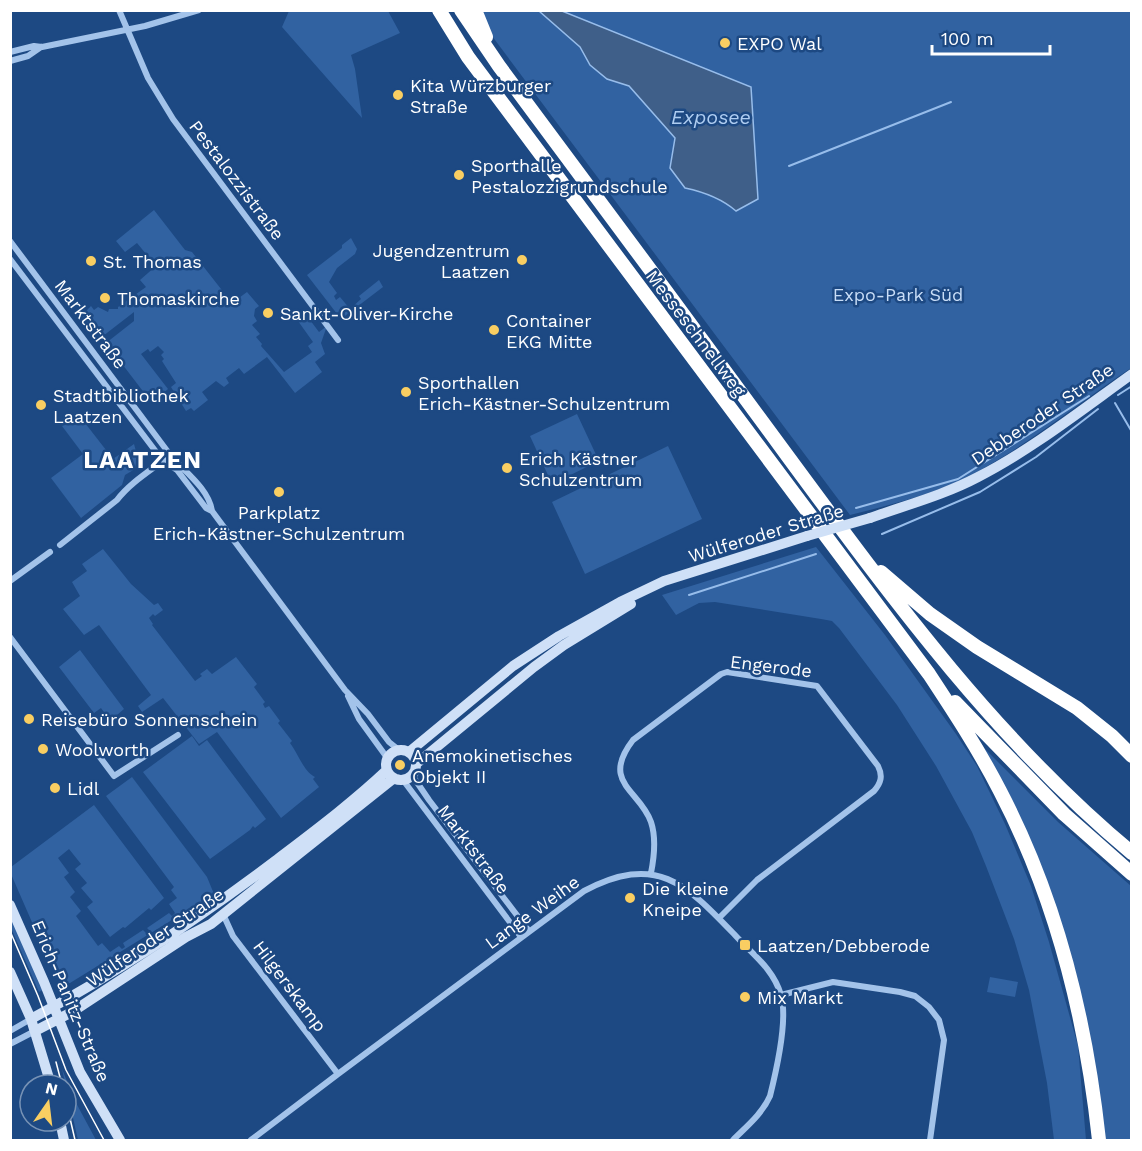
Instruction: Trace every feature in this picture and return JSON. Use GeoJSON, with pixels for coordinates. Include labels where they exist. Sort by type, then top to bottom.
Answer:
{"type":"FeatureCollection","features":[{"type":"Feature","properties":{"kind":"highway","name":"Messeschnellweg"},"geometry":{"type":"LineString","coordinates":[[439,10],[468,57],[929,674]]}},
{"type":"Feature","properties":{"kind":"highway","name":"Messeschnellweg"},"geometry":{"type":"LineString","coordinates":[[460,10],[499,66],[862,555]]}},
{"type":"Feature","properties":{"kind":"highway"},"geometry":{"type":"LineString","coordinates":[[475,10],[499,66]]}},
{"type":"Feature","properties":{"kind":"highway"},"geometry":{"type":"LineString","coordinates":[[862,555],[930,614],[977,647],[1077,708],[1112,736],[1131,756]]}},
{"type":"Feature","properties":{"kind":"highway"},"geometry":{"type":"LineString","coordinates":[[862,555],[907,616],[1022,751],[1131,853]]}},
{"type":"Feature","properties":{"kind":"highway"},"geometry":{"type":"LineString","coordinates":[[929,674],[1012,764],[1131,874]]}},
{"type":"Feature","properties":{"kind":"highway"},"geometry":{"type":"LineString","coordinates":[[929,674],[1000,791],[1042,885],[1063,947],[1080,1011],[1089,1056],[1099,1140]]}},
{"type":"Feature","properties":{"kind":"street","name":"Pestalozzistraße"},"geometry":{"type":"LineString","coordinates":[[119,10],[148,78],[173,119],[338,340]]}},
{"type":"Feature","properties":{"kind":"street"},"geometry":{"type":"LineString","coordinates":[[10,52],[145,26],[199,10]]}},
{"type":"Feature","properties":{"kind":"street"},"geometry":{"type":"LineString","coordinates":[[10,61],[28,56],[42,46]]}},
{"type":"Feature","properties":{"kind":"street","name":"Marktstraße"},"geometry":{"type":"LineString","coordinates":[[10,241],[171,456],[189,474],[211,503],[212,511]]}},
{"type":"Feature","properties":{"kind":"street","name":"Marktstraße"},"geometry":{"type":"LineString","coordinates":[[10,259],[163,461],[177,470],[206,508],[212,511],[345,690],[368,714],[389,742],[404,751]]}},
{"type":"Feature","properties":{"kind":"street","name":"Debberoder Straße"},"geometry":{"type":"LineString","coordinates":[[870,518],[945,492],[978,477],[1014,456],[1131,374]]}},
{"type":"Feature","properties":{"kind":"street"},"geometry":{"type":"LineString","coordinates":[[60,545],[171,456]]}},
{"type":"Feature","properties":{"kind":"street","name":"Wülferoder Straße"},"geometry":{"type":"LineString","coordinates":[[400,771],[393,753],[404,751],[494,681],[572,635],[667,587],[672,580],[870,518]]}},
{"type":"Feature","properties":{"kind":"street"},"geometry":{"type":"LineString","coordinates":[[10,581],[50,552]]}},
{"type":"Feature","properties":{"kind":"street","name":"Wülferoder Straße"},"geometry":{"type":"LineString","coordinates":[[10,1044],[58,1019],[186,937],[211,924],[572,635]]}},
{"type":"Feature","properties":{"kind":"street"},"geometry":{"type":"LineString","coordinates":[[10,637],[114,776],[178,735]]}},
{"type":"Feature","properties":{"kind":"street","name":"Engerode"},"geometry":{"type":"LineString","coordinates":[[651,873],[653,838],[651,822],[625,786],[621,771],[624,755],[633,740],[721,674],[728,672],[817,686],[878,766],[881,772],[879,785],[757,880],[719,918]]}},
{"type":"Feature","properties":{"kind":"street","name":"Marktstraße"},"geometry":{"type":"LineString","coordinates":[[345,690],[359,718],[521,937]]}},
{"type":"Feature","properties":{"kind":"street"},"geometry":{"type":"LineString","coordinates":[[400,771],[414,757],[404,751]]}},
{"type":"Feature","properties":{"kind":"street","name":"Marktstraße"},"geometry":{"type":"LineString","coordinates":[[400,771],[429,800],[529,931]]}},
{"type":"Feature","properties":{"kind":"street","name":"Wülferoder Straße"},"geometry":{"type":"LineString","coordinates":[[10,1031],[183,929],[400,771]]}},
{"type":"Feature","properties":{"kind":"street","name":"Lange Weihe"},"geometry":{"type":"LineString","coordinates":[[251,1140],[529,931],[596,884],[622,875],[651,873],[681,884],[693,893],[767,967],[781,995],[783,1023],[771,1096],[756,1119],[733,1140]]}},
{"type":"Feature","properties":{"kind":"street","name":"Erich-Panitz-Straße"},"geometry":{"type":"LineString","coordinates":[[10,905],[80,1072],[120,1140]]}},
{"type":"Feature","properties":{"kind":"street","name":"Hilgerskamp"},"geometry":{"type":"LineString","coordinates":[[223,914],[233,936],[338,1074]]}},
{"type":"Feature","properties":{"kind":"street"},"geometry":{"type":"LineString","coordinates":[[10,972],[31,1019],[47,1073]]}},
{"type":"Feature","properties":{"kind":"street"},"geometry":{"type":"LineString","coordinates":[[781,995],[833,982],[900,992],[915,996],[929,1007],[939,1020],[944,1040],[930,1140]]}},
{"type":"Feature","properties":{"kind":"green space"},"geometry":{"type":"Polygon","coordinates":[[[289,11],[388,11],[400,33],[351,55],[362,118],[282,27],[289,11]]]}},
{"type":"Feature","properties":{"kind":"green space","name":"Expo-Park Süd"},"geometry":{"type":"Polygon","coordinates":[[[478,11],[539,11],[580,47],[590,65],[607,79],[629,86],[675,138],[670,167],[685,188],[703,192],[727,203],[591,23],[562,11],[1131,11],[1131,368],[1031,439],[967,477],[925,494],[850,515],[483,24],[478,11]]]}},
{"type":"Feature","properties":{"kind":"green space"},"geometry":{"type":"Polygon","coordinates":[[[154,210],[185,250],[192,252],[232,303],[247,292],[259,306],[255,309],[254,316],[257,321],[252,325],[260,334],[256,337],[284,372],[312,352],[308,346],[313,342],[298,321],[315,310],[318,313],[310,320],[319,332],[327,326],[321,343],[325,354],[315,362],[322,372],[295,393],[267,357],[244,374],[239,368],[226,378],[229,383],[224,387],[216,381],[202,392],[208,400],[194,411],[191,408],[186,411],[171,387],[176,383],[162,361],[164,359],[161,355],[164,352],[158,346],[150,352],[148,349],[141,354],[168,389],[152,403],[106,343],[134,321],[134,312],[103,336],[96,335],[81,316],[91,306],[94,310],[98,307],[108,312],[109,309],[118,309],[146,287],[140,280],[156,266],[137,243],[125,252],[116,241],[154,210]]]}},
{"type":"Feature","properties":{"kind":"green space"},"geometry":{"type":"Polygon","coordinates":[[[351,238],[357,249],[355,254],[337,268],[329,282],[337,293],[334,296],[336,300],[340,297],[350,309],[361,299],[359,296],[379,280],[383,287],[341,319],[307,275],[342,248],[342,245],[351,238]]]}},
{"type":"Feature","properties":{"kind":"green space"},"geometry":{"type":"Polygon","coordinates":[[[78,414],[113,459],[134,444],[137,455],[135,469],[125,475],[122,485],[81,518],[51,478],[83,454],[62,426],[78,414]]]}},
{"type":"Feature","properties":{"kind":"green space"},"geometry":{"type":"Polygon","coordinates":[[[577,414],[599,461],[552,484],[530,436],[577,414]]]}},
{"type":"Feature","properties":{"kind":"green space"},"geometry":{"type":"Polygon","coordinates":[[[668,446],[702,519],[585,574],[552,502],[668,446]]]}},
{"type":"Feature","properties":{"kind":"green space"},"geometry":{"type":"Polygon","coordinates":[[[816,547],[885,635],[956,734],[977,766],[1005,824],[1031,886],[1078,1046],[1086,1140],[1054,1140],[1047,1083],[1029,990],[1014,939],[972,832],[936,766],[897,705],[839,628],[832,621],[715,602],[699,603],[676,615],[662,595],[816,547]]]}},
{"type":"Feature","properties":{"kind":"green space"},"geometry":{"type":"Polygon","coordinates":[[[103,549],[131,584],[154,605],[158,603],[163,610],[149,618],[152,625],[195,681],[207,669],[212,674],[236,657],[257,684],[254,687],[265,702],[263,704],[265,708],[269,706],[280,721],[278,723],[292,741],[290,743],[304,766],[315,777],[313,779],[319,787],[281,818],[217,732],[199,744],[163,698],[142,712],[138,706],[151,695],[99,625],[84,635],[63,609],[80,596],[72,582],[87,571],[82,564],[103,549]]]}},
{"type":"Feature","properties":{"kind":"green space"},"geometry":{"type":"Polygon","coordinates":[[[80,650],[124,709],[110,721],[101,708],[94,713],[59,667],[80,650]]]}},
{"type":"Feature","properties":{"kind":"green space"},"geometry":{"type":"Polygon","coordinates":[[[192,736],[199,746],[207,740],[266,819],[255,828],[253,826],[210,859],[143,772],[192,736]]]}},
{"type":"Feature","properties":{"kind":"green space"},"geometry":{"type":"Polygon","coordinates":[[[982,746],[1058,822],[1131,886],[1131,1140],[1104,1140],[1075,968],[982,746]]]}},
{"type":"Feature","properties":{"kind":"green space"},"geometry":{"type":"Polygon","coordinates":[[[132,777],[207,877],[214,894],[65,984],[55,975],[11,874],[11,867],[94,805],[164,898],[151,910],[149,908],[110,937],[87,907],[93,902],[81,888],[87,883],[75,869],[81,864],[69,849],[58,858],[69,873],[64,877],[75,892],[70,897],[81,911],[76,916],[98,946],[102,943],[110,952],[119,946],[122,949],[125,947],[123,943],[143,930],[147,934],[150,931],[147,928],[169,913],[172,916],[175,913],[169,904],[177,898],[171,890],[174,887],[106,796],[132,777]]]}},
{"type":"Feature","properties":{"kind":"green space"},"geometry":{"type":"Polygon","coordinates":[[[11,916],[43,990],[39,992],[11,928],[11,916]]]}},
{"type":"Feature","properties":{"kind":"green space"},"geometry":{"type":"Polygon","coordinates":[[[990,977],[1018,982],[1015,997],[987,992],[990,977]]]}},
{"type":"Feature","properties":{"kind":"green space"},"geometry":{"type":"Polygon","coordinates":[[[78,1107],[96,1140],[78,1140],[76,1133],[78,1107]]]}},
{"type":"Feature","properties":{"kind":"water","name":"Exposee"},"geometry":{"type":"Polygon","coordinates":[[[539,11],[562,11],[751,87],[758,199],[736,211],[712,196],[685,188],[670,168],[675,138],[629,86],[607,79],[590,65],[580,47],[539,11]]]}},
{"type":"Feature","properties":{"kind":"waterway"},"geometry":{"type":"LineString","coordinates":[[789,166],[951,102]]}},
{"type":"Feature","properties":{"kind":"waterway"},"geometry":{"type":"LineString","coordinates":[[1118,395],[1132,386]]}},
{"type":"Feature","properties":{"kind":"waterway"},"geometry":{"type":"LineString","coordinates":[[856,508],[958,479],[1089,396]]}},
{"type":"Feature","properties":{"kind":"waterway"},"geometry":{"type":"LineString","coordinates":[[1115,403],[1132,432]]}},
{"type":"Feature","properties":{"kind":"waterway"},"geometry":{"type":"LineString","coordinates":[[882,534],[980,492],[1036,457],[1098,409]]}},
{"type":"Feature","properties":{"kind":"waterway"},"geometry":{"type":"LineString","coordinates":[[689,595],[816,554]]}},
{"type":"Feature","properties":{"kind":"tram line"},"geometry":{"type":"LineString","coordinates":[[10,931],[66,1070],[104,1140]]}},
{"type":"Feature","properties":{"kind":"tram line"},"geometry":{"type":"LineString","coordinates":[[56,1062],[59,1073]]}},
{"type":"Feature","properties":{"kind":"tram line"},"geometry":{"type":"LineString","coordinates":[[73,1133],[75,1140]]}},
{"type":"Feature","properties":{"kind":"place","name":"EXPO Wal"},"geometry":{"type":"Point","coordinates":[725,43]}},
{"type":"Feature","properties":{"kind":"place","name":"Kita Würzburger Straße"},"geometry":{"type":"Point","coordinates":[398,95]}},
{"type":"Feature","properties":{"kind":"place","name":"Sporthalle Pestalozzigrundschule"},"geometry":{"type":"Point","coordinates":[459,175]}},
{"type":"Feature","properties":{"kind":"place","name":"Jugendzentrum Laatzen"},"geometry":{"type":"Point","coordinates":[522,260]}},
{"type":"Feature","properties":{"kind":"place","name":"St. Thomas"},"geometry":{"type":"Point","coordinates":[91,261]}},
{"type":"Feature","properties":{"kind":"place","name":"Thomaskirche"},"geometry":{"type":"Point","coordinates":[105,298]}},
{"type":"Feature","properties":{"kind":"place","name":"Sankt-Oliver-Kirche"},"geometry":{"type":"Point","coordinates":[268,313]}},
{"type":"Feature","properties":{"kind":"place","name":"Container EKG Mitte"},"geometry":{"type":"Point","coordinates":[494,330]}},
{"type":"Feature","properties":{"kind":"place","name":"Sporthallen Erich-Kästner-Schulzentrum"},"geometry":{"type":"Point","coordinates":[406,392]}},
{"type":"Feature","properties":{"kind":"place","name":"Stadtbibliothek Laatzen"},"geometry":{"type":"Point","coordinates":[41,405]}},
{"type":"Feature","properties":{"kind":"place","name":"Erich Kästner Schulzentrum"},"geometry":{"type":"Point","coordinates":[507,468]}},
{"type":"Feature","properties":{"kind":"place","name":"Parkplatz Erich-Kästner-Schulzentrum"},"geometry":{"type":"Point","coordinates":[279,492]}},
{"type":"Feature","properties":{"kind":"place","name":"Reisebüro Sonnenschein"},"geometry":{"type":"Point","coordinates":[29,719]}},
{"type":"Feature","properties":{"kind":"place","name":"Woolworth"},"geometry":{"type":"Point","coordinates":[43,749]}},
{"type":"Feature","properties":{"kind":"place","name":"Anemokinetisches Objekt II"},"geometry":{"type":"Point","coordinates":[400,765]}},
{"type":"Feature","properties":{"kind":"place","name":"Lidl"},"geometry":{"type":"Point","coordinates":[55,788]}},
{"type":"Feature","properties":{"kind":"place","name":"Die kleine Kneipe"},"geometry":{"type":"Point","coordinates":[630,898]}},
{"type":"Feature","properties":{"kind":"place","name":"Laatzen/Debberode"},"geometry":{"type":"Point","coordinates":[745,945]}},
{"type":"Feature","properties":{"kind":"place","name":"Mix Markt"},"geometry":{"type":"Point","coordinates":[745,997]}},
{"type":"Feature","properties":{"kind":"district","name":"LAATZEN"},"geometry":{"type":"Point","coordinates":[143,460]}}]}
